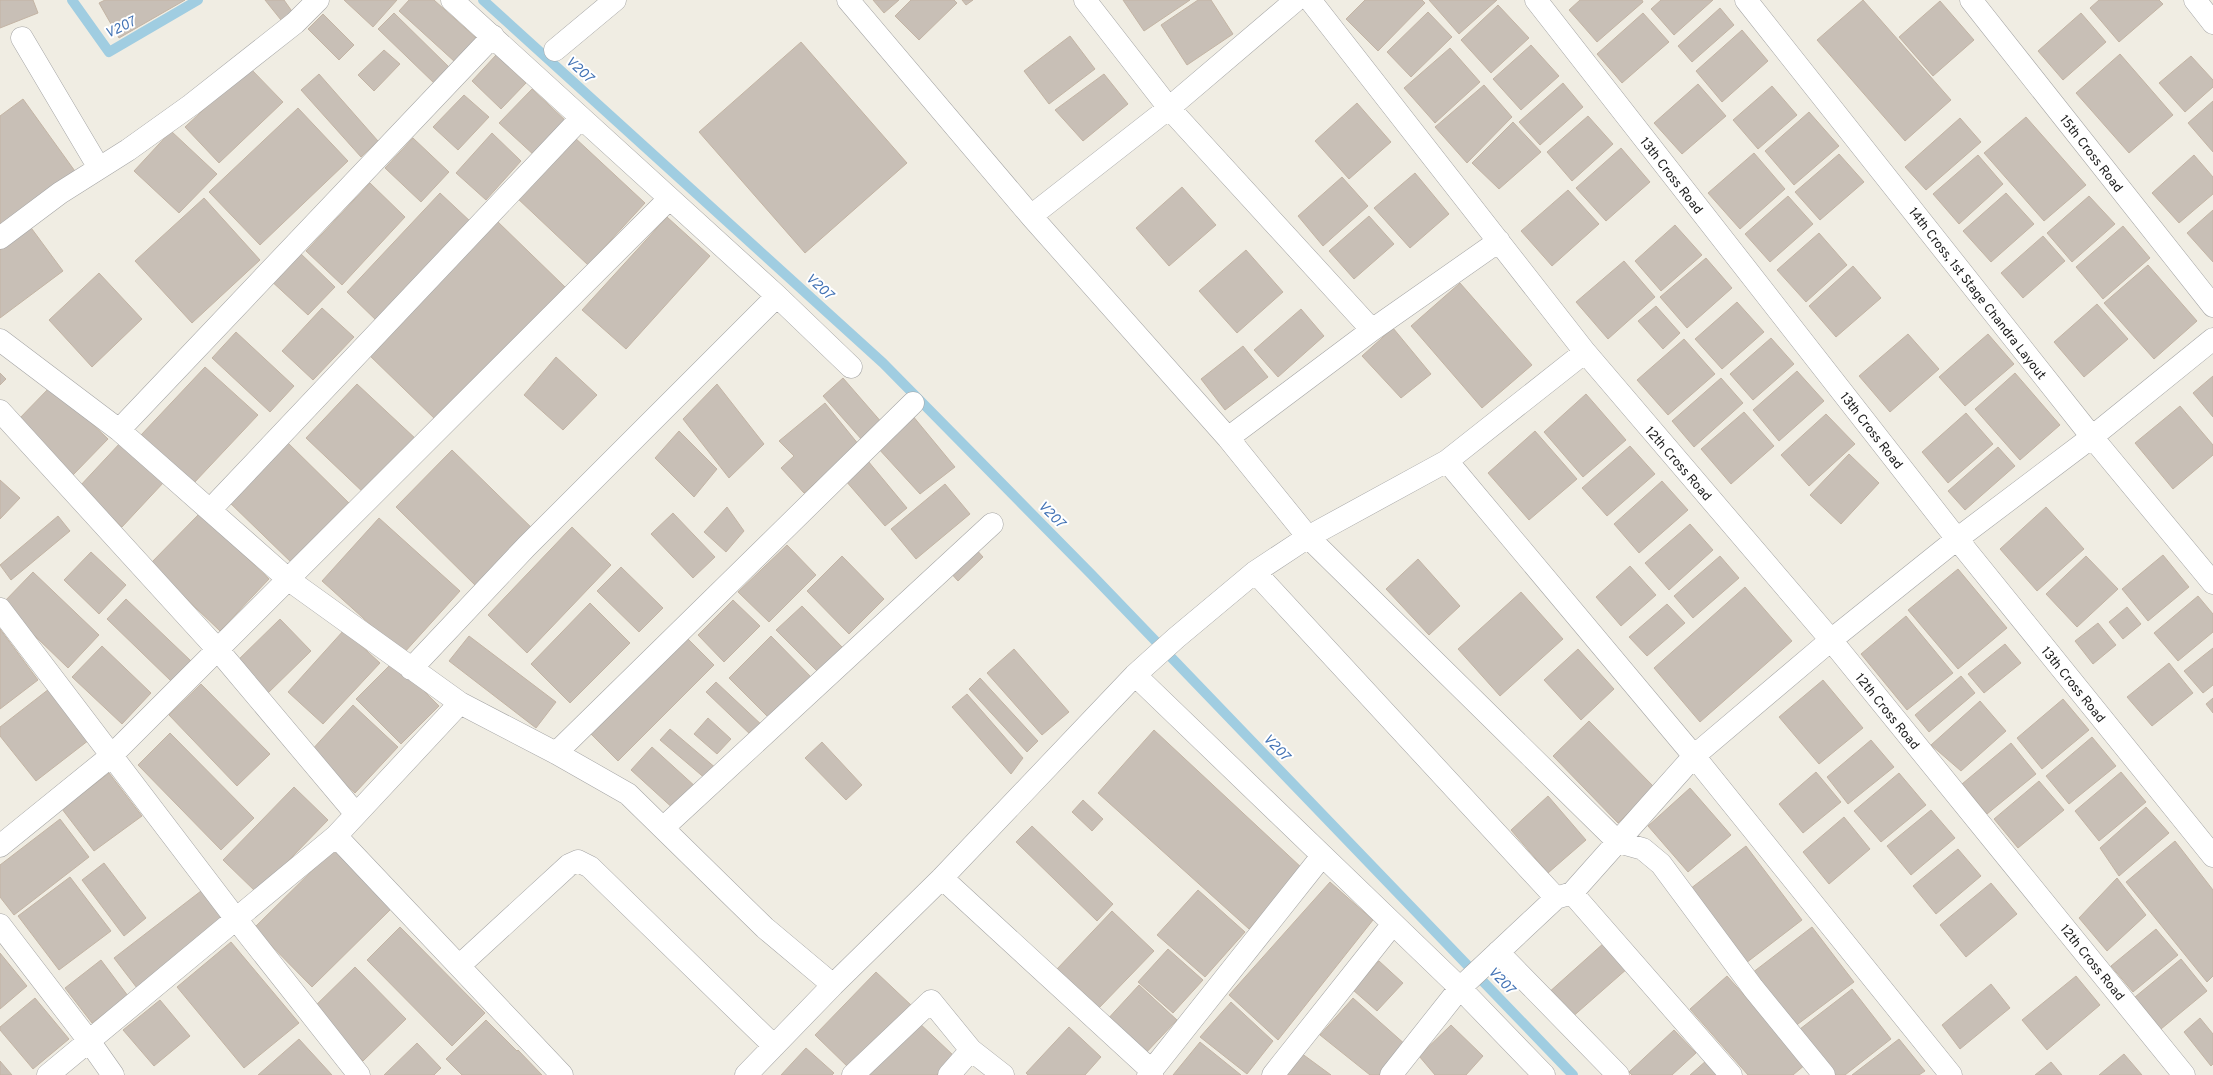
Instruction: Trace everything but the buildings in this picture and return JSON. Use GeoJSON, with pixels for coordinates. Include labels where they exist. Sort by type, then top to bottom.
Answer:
{"type":"FeatureCollection","features":[{"type":"Feature","properties":{"kind":"street"},"geometry":{"type":"LineString","coordinates":[[0,238],[60,193],[191,105],[295,23],[318,0]]}},
{"type":"Feature","properties":{"kind":"street"},"geometry":{"type":"LineString","coordinates":[[452,0],[777,296],[851,367]]}},
{"type":"Feature","properties":{"kind":"street"},"geometry":{"type":"LineString","coordinates":[[555,50],[615,0]]}},
{"type":"Feature","properties":{"kind":"street"},"geometry":{"type":"LineString","coordinates":[[848,0],[1031,216],[1228,438],[1308,536],[1618,842],[1643,849],[1661,864],[1753,988],[1824,1075]]}},
{"type":"Feature","properties":{"kind":"street"},"geometry":{"type":"LineString","coordinates":[[1085,0],[1169,108],[1372,330]]}},
{"type":"Feature","properties":{"kind":"street"},"geometry":{"type":"LineString","coordinates":[[1031,216],[1169,108],[1296,0]]}},
{"type":"Feature","properties":{"kind":"street","name":"12th Cross Road"},"geometry":{"type":"LineString","coordinates":[[1310,0],[1585,352],[1831,640],[2184,1075]]}},
{"type":"Feature","properties":{"kind":"street","name":"13th Cross Road"},"geometry":{"type":"LineString","coordinates":[[1536,0],[1957,540],[2213,856]]}},
{"type":"Feature","properties":{"kind":"street","name":"14th Cross, 1st Stage Chandra Layout"},"geometry":{"type":"LineString","coordinates":[[1746,0],[2092,437],[2213,583]]}},
{"type":"Feature","properties":{"kind":"street","name":"15th Cross Road"},"geometry":{"type":"LineString","coordinates":[[1971,0],[2213,306]]}},
{"type":"Feature","properties":{"kind":"street"},"geometry":{"type":"LineString","coordinates":[[2195,0],[2213,23]]}},
{"type":"Feature","properties":{"kind":"street"},"geometry":{"type":"LineString","coordinates":[[119,430],[493,36]]}},
{"type":"Feature","properties":{"kind":"street"},"geometry":{"type":"LineString","coordinates":[[22,38],[99,168]]}},
{"type":"Feature","properties":{"kind":"street"},"geometry":{"type":"LineString","coordinates":[[210,510],[580,118]]}},
{"type":"Feature","properties":{"kind":"street"},"geometry":{"type":"LineString","coordinates":[[0,846],[111,756],[669,199]]}},
{"type":"Feature","properties":{"kind":"street"},"geometry":{"type":"LineString","coordinates":[[1228,438],[1372,330],[1499,241]]}},
{"type":"Feature","properties":{"kind":"street"},"geometry":{"type":"LineString","coordinates":[[411,669],[526,547],[777,296]]}},
{"type":"Feature","properties":{"kind":"street"},"geometry":{"type":"LineString","coordinates":[[1391,1075],[1462,987],[1493,957],[1564,896],[1618,842],[1694,756],[1831,640],[1957,540],[2092,437],[2213,339]]}},
{"type":"Feature","properties":{"kind":"street"},"geometry":{"type":"LineString","coordinates":[[0,340],[119,430],[289,580],[411,669],[460,703],[556,753],[628,794],[765,928],[833,985]]}},
{"type":"Feature","properties":{"kind":"street"},"geometry":{"type":"LineString","coordinates":[[746,1075],[833,985],[942,878],[1135,675],[1176,638],[1255,572],[1308,536],[1447,461],[1585,352]]}},
{"type":"Feature","properties":{"kind":"street"},"geometry":{"type":"LineString","coordinates":[[556,753],[913,403]]}},
{"type":"Feature","properties":{"kind":"street"},"geometry":{"type":"LineString","coordinates":[[0,410],[218,650],[356,814]]}},
{"type":"Feature","properties":{"kind":"street"},"geometry":{"type":"LineString","coordinates":[[1447,461],[1694,756],[1941,1071]]}},
{"type":"Feature","properties":{"kind":"street"},"geometry":{"type":"LineString","coordinates":[[663,828],[992,524]]}},
{"type":"Feature","properties":{"kind":"street"},"geometry":{"type":"LineString","coordinates":[[1255,572],[1564,896],[1731,1075]]}},
{"type":"Feature","properties":{"kind":"street"},"geometry":{"type":"LineString","coordinates":[[0,609],[236,919],[359,1075]]}},
{"type":"Feature","properties":{"kind":"street"},"geometry":{"type":"LineString","coordinates":[[1135,675],[1392,925],[1462,987],[1544,1075]]}},
{"type":"Feature","properties":{"kind":"street"},"geometry":{"type":"LineString","coordinates":[[48,1075],[336,836],[460,703]]}},
{"type":"Feature","properties":{"kind":"street"},"geometry":{"type":"LineString","coordinates":[[336,836],[562,1075]]}},
{"type":"Feature","properties":{"kind":"street"},"geometry":{"type":"LineString","coordinates":[[942,878],[1151,1074],[1322,856]]}},
{"type":"Feature","properties":{"kind":"street"},"geometry":{"type":"LineString","coordinates":[[459,966],[569,865],[578,861],[590,867],[774,1046]]}},
{"type":"Feature","properties":{"kind":"street"},"geometry":{"type":"LineString","coordinates":[[0,925],[90,1041],[113,1075]]}},
{"type":"Feature","properties":{"kind":"street"},"geometry":{"type":"LineString","coordinates":[[1273,1075],[1392,925]]}},
{"type":"Feature","properties":{"kind":"street"},"geometry":{"type":"LineString","coordinates":[[1493,957],[1618,1075]]}},
{"type":"Feature","properties":{"kind":"street"},"geometry":{"type":"LineString","coordinates":[[853,1075],[931,1001],[971,1050],[1003,1075]]}},
{"type":"Feature","properties":{"kind":"street"},"geometry":{"type":"LineString","coordinates":[[950,1075],[971,1050]]}},
{"type":"Feature","properties":{"kind":"waterway","name":"V207"},"geometry":{"type":"LineString","coordinates":[[72,0],[109,52],[198,0]]}},
{"type":"Feature","properties":{"kind":"waterway","name":"V207"},"geometry":{"type":"LineString","coordinates":[[483,0],[883,363],[1091,574],[1573,1075]]}}]}
